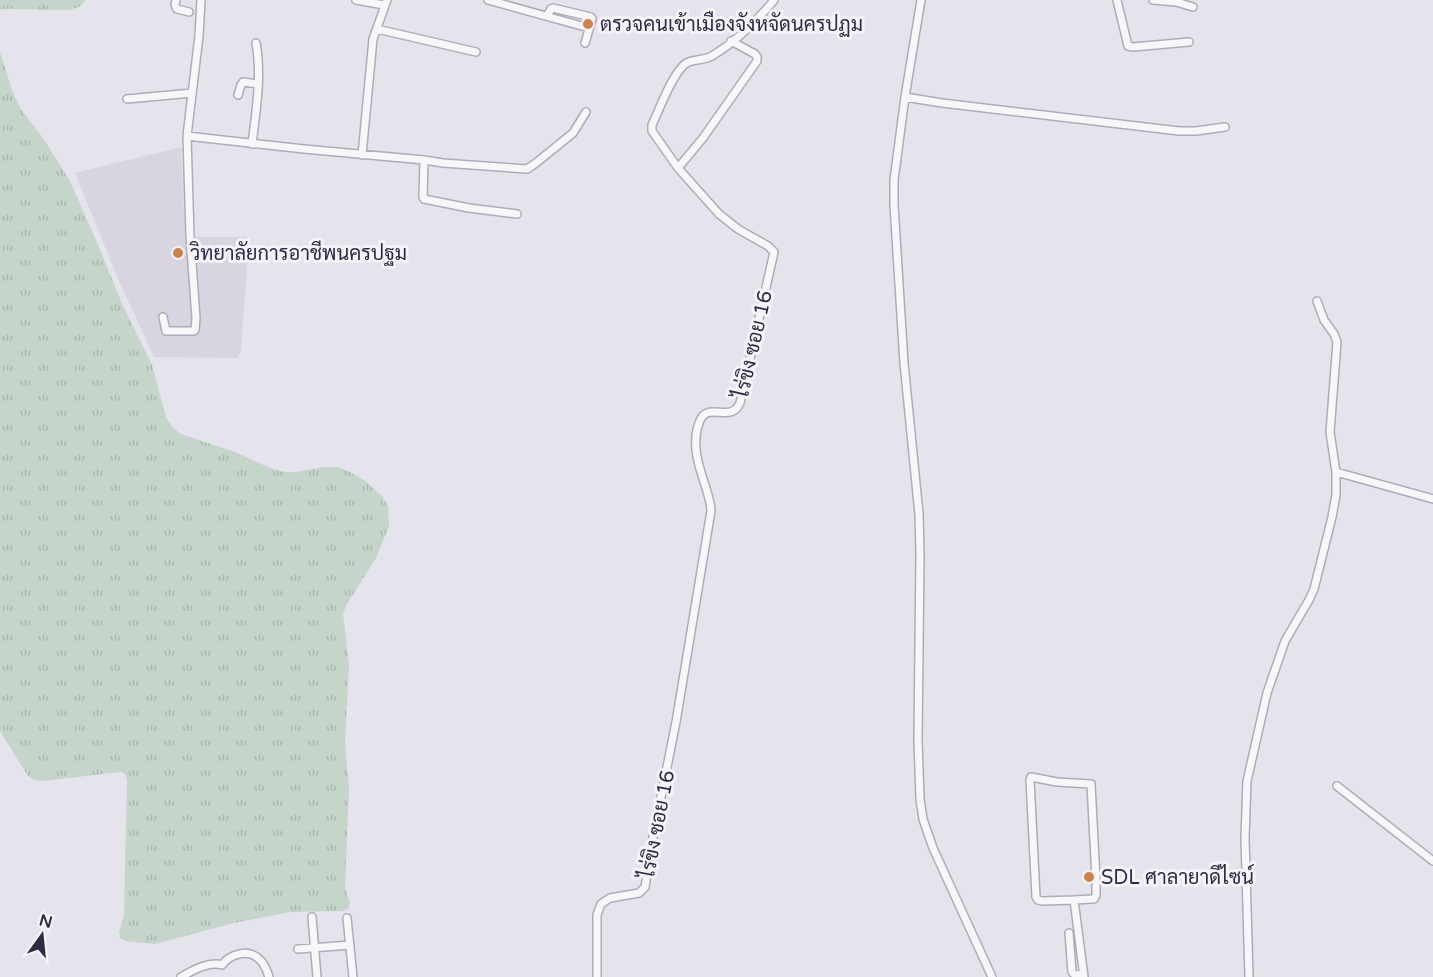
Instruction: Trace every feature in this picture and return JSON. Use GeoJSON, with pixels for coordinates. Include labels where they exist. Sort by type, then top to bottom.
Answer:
{"type":"FeatureCollection","features":[{"type":"Feature","properties":{"kind":"street"},"geometry":{"type":"LineString","coordinates":[[176,0],[177,9],[189,12]]}},
{"type":"Feature","properties":{"kind":"street"},"geometry":{"type":"LineString","coordinates":[[163,317],[166,331],[193,331],[196,327],[190,236],[188,136],[201,0]]}},
{"type":"Feature","properties":{"kind":"street"},"geometry":{"type":"LineString","coordinates":[[356,0],[386,3],[373,39],[362,155]]}},
{"type":"Feature","properties":{"kind":"street"},"geometry":{"type":"LineString","coordinates":[[488,0],[589,28]]}},
{"type":"Feature","properties":{"kind":"street","name":"ไร่ขิง ซอย 16"},"geometry":{"type":"LineString","coordinates":[[597,977],[597,915],[601,904],[610,898],[639,893],[645,887],[676,722],[711,511],[711,503],[696,453],[697,430],[704,414],[731,413],[739,406],[774,252],[768,246],[727,222],[678,168],[652,131],[652,125],[681,68],[691,60],[712,56],[756,22],[774,0]]}},
{"type":"Feature","properties":{"kind":"street"},"geometry":{"type":"LineString","coordinates":[[921,0],[894,180],[904,363],[919,514],[920,799],[923,819],[933,848],[992,977]]}},
{"type":"Feature","properties":{"kind":"street"},"geometry":{"type":"LineString","coordinates":[[1117,0],[1128,46],[1189,42]]}},
{"type":"Feature","properties":{"kind":"street"},"geometry":{"type":"LineString","coordinates":[[1153,0],[1176,2],[1193,7]]}},
{"type":"Feature","properties":{"kind":"street"},"geometry":{"type":"LineString","coordinates":[[547,16],[553,8],[591,17],[585,43]]}},
{"type":"Feature","properties":{"kind":"street"},"geometry":{"type":"LineString","coordinates":[[377,29],[476,52]]}},
{"type":"Feature","properties":{"kind":"street"},"geometry":{"type":"LineString","coordinates":[[678,168],[703,138],[757,62],[755,54],[731,41]]}},
{"type":"Feature","properties":{"kind":"street"},"geometry":{"type":"LineString","coordinates":[[252,144],[258,84],[256,43]]}},
{"type":"Feature","properties":{"kind":"street"},"geometry":{"type":"LineString","coordinates":[[238,95],[243,82],[258,84]]}},
{"type":"Feature","properties":{"kind":"street"},"geometry":{"type":"LineString","coordinates":[[127,99],[192,93]]}},
{"type":"Feature","properties":{"kind":"street"},"geometry":{"type":"LineString","coordinates":[[905,97],[1179,131],[1225,127]]}},
{"type":"Feature","properties":{"kind":"street"},"geometry":{"type":"LineString","coordinates":[[188,136],[362,155],[526,169],[536,164],[573,133],[586,112]]}},
{"type":"Feature","properties":{"kind":"street"},"geometry":{"type":"LineString","coordinates":[[424,160],[424,199],[517,214]]}},
{"type":"Feature","properties":{"kind":"street"},"geometry":{"type":"LineString","coordinates":[[1249,977],[1245,838],[1247,781],[1267,693],[1281,651],[1309,600],[1319,571],[1335,507],[1336,472],[1330,432],[1337,342],[1324,320],[1317,301]]}},
{"type":"Feature","properties":{"kind":"street"},"geometry":{"type":"LineString","coordinates":[[1336,472],[1433,499]]}},
{"type":"Feature","properties":{"kind":"street"},"geometry":{"type":"LineString","coordinates":[[1031,777],[1057,782],[1091,784],[1096,892],[1094,898],[1074,900],[1042,901],[1036,897],[1031,777]]}},
{"type":"Feature","properties":{"kind":"street"},"geometry":{"type":"LineString","coordinates":[[1337,786],[1433,861]]}},
{"type":"Feature","properties":{"kind":"street"},"geometry":{"type":"LineString","coordinates":[[1069,933],[1073,974],[1083,976],[1074,900]]}},
{"type":"Feature","properties":{"kind":"street"},"geometry":{"type":"LineString","coordinates":[[312,917],[317,977]]}},
{"type":"Feature","properties":{"kind":"street"},"geometry":{"type":"LineString","coordinates":[[347,918],[353,977]]}},
{"type":"Feature","properties":{"kind":"street"},"geometry":{"type":"LineString","coordinates":[[298,949],[350,945]]}},
{"type":"Feature","properties":{"kind":"street"},"geometry":{"type":"LineString","coordinates":[[1070,953],[1081,951]]}},
{"type":"Feature","properties":{"kind":"street"},"geometry":{"type":"LineString","coordinates":[[181,977],[207,965],[216,963],[222,965],[229,957],[242,953],[259,959],[269,977]]}},
{"type":"Feature","properties":{"kind":"shaded area","name":"วิทยาลัยการอาชีพนครปฐม"},"geometry":{"type":"Polygon","coordinates":[[[181,147],[185,237],[248,237],[241,351],[237,358],[154,357],[119,281],[75,173],[181,147]]]}},
{"type":"Feature","properties":{"kind":"green space"},"geometry":{"type":"Polygon","coordinates":[[[0,0],[86,0],[79,7],[69,10],[0,10],[0,0]]]}},
{"type":"Feature","properties":{"kind":"green space"},"geometry":{"type":"Polygon","coordinates":[[[0,52],[13,93],[22,111],[43,138],[70,181],[123,306],[152,365],[166,417],[173,428],[181,434],[235,452],[284,472],[338,467],[364,480],[382,496],[388,506],[389,526],[376,558],[343,614],[349,665],[345,743],[349,787],[345,889],[350,903],[348,909],[290,912],[234,923],[155,944],[126,941],[120,938],[119,932],[124,916],[127,779],[124,773],[34,780],[28,776],[0,731],[0,52]]]}},
{"type":"Feature","properties":{"kind":"place","name":"ตรวจคนเข้าเมืองจังหจัดนครปฏม"},"geometry":{"type":"Point","coordinates":[588,24]}},
{"type":"Feature","properties":{"kind":"place","name":"วิทยาลัยการอาชีพนครปฐม"},"geometry":{"type":"Point","coordinates":[178,253]}},
{"type":"Feature","properties":{"kind":"place","name":"SDL ศาลายาดีไซน์"},"geometry":{"type":"Point","coordinates":[1089,877]}}]}
